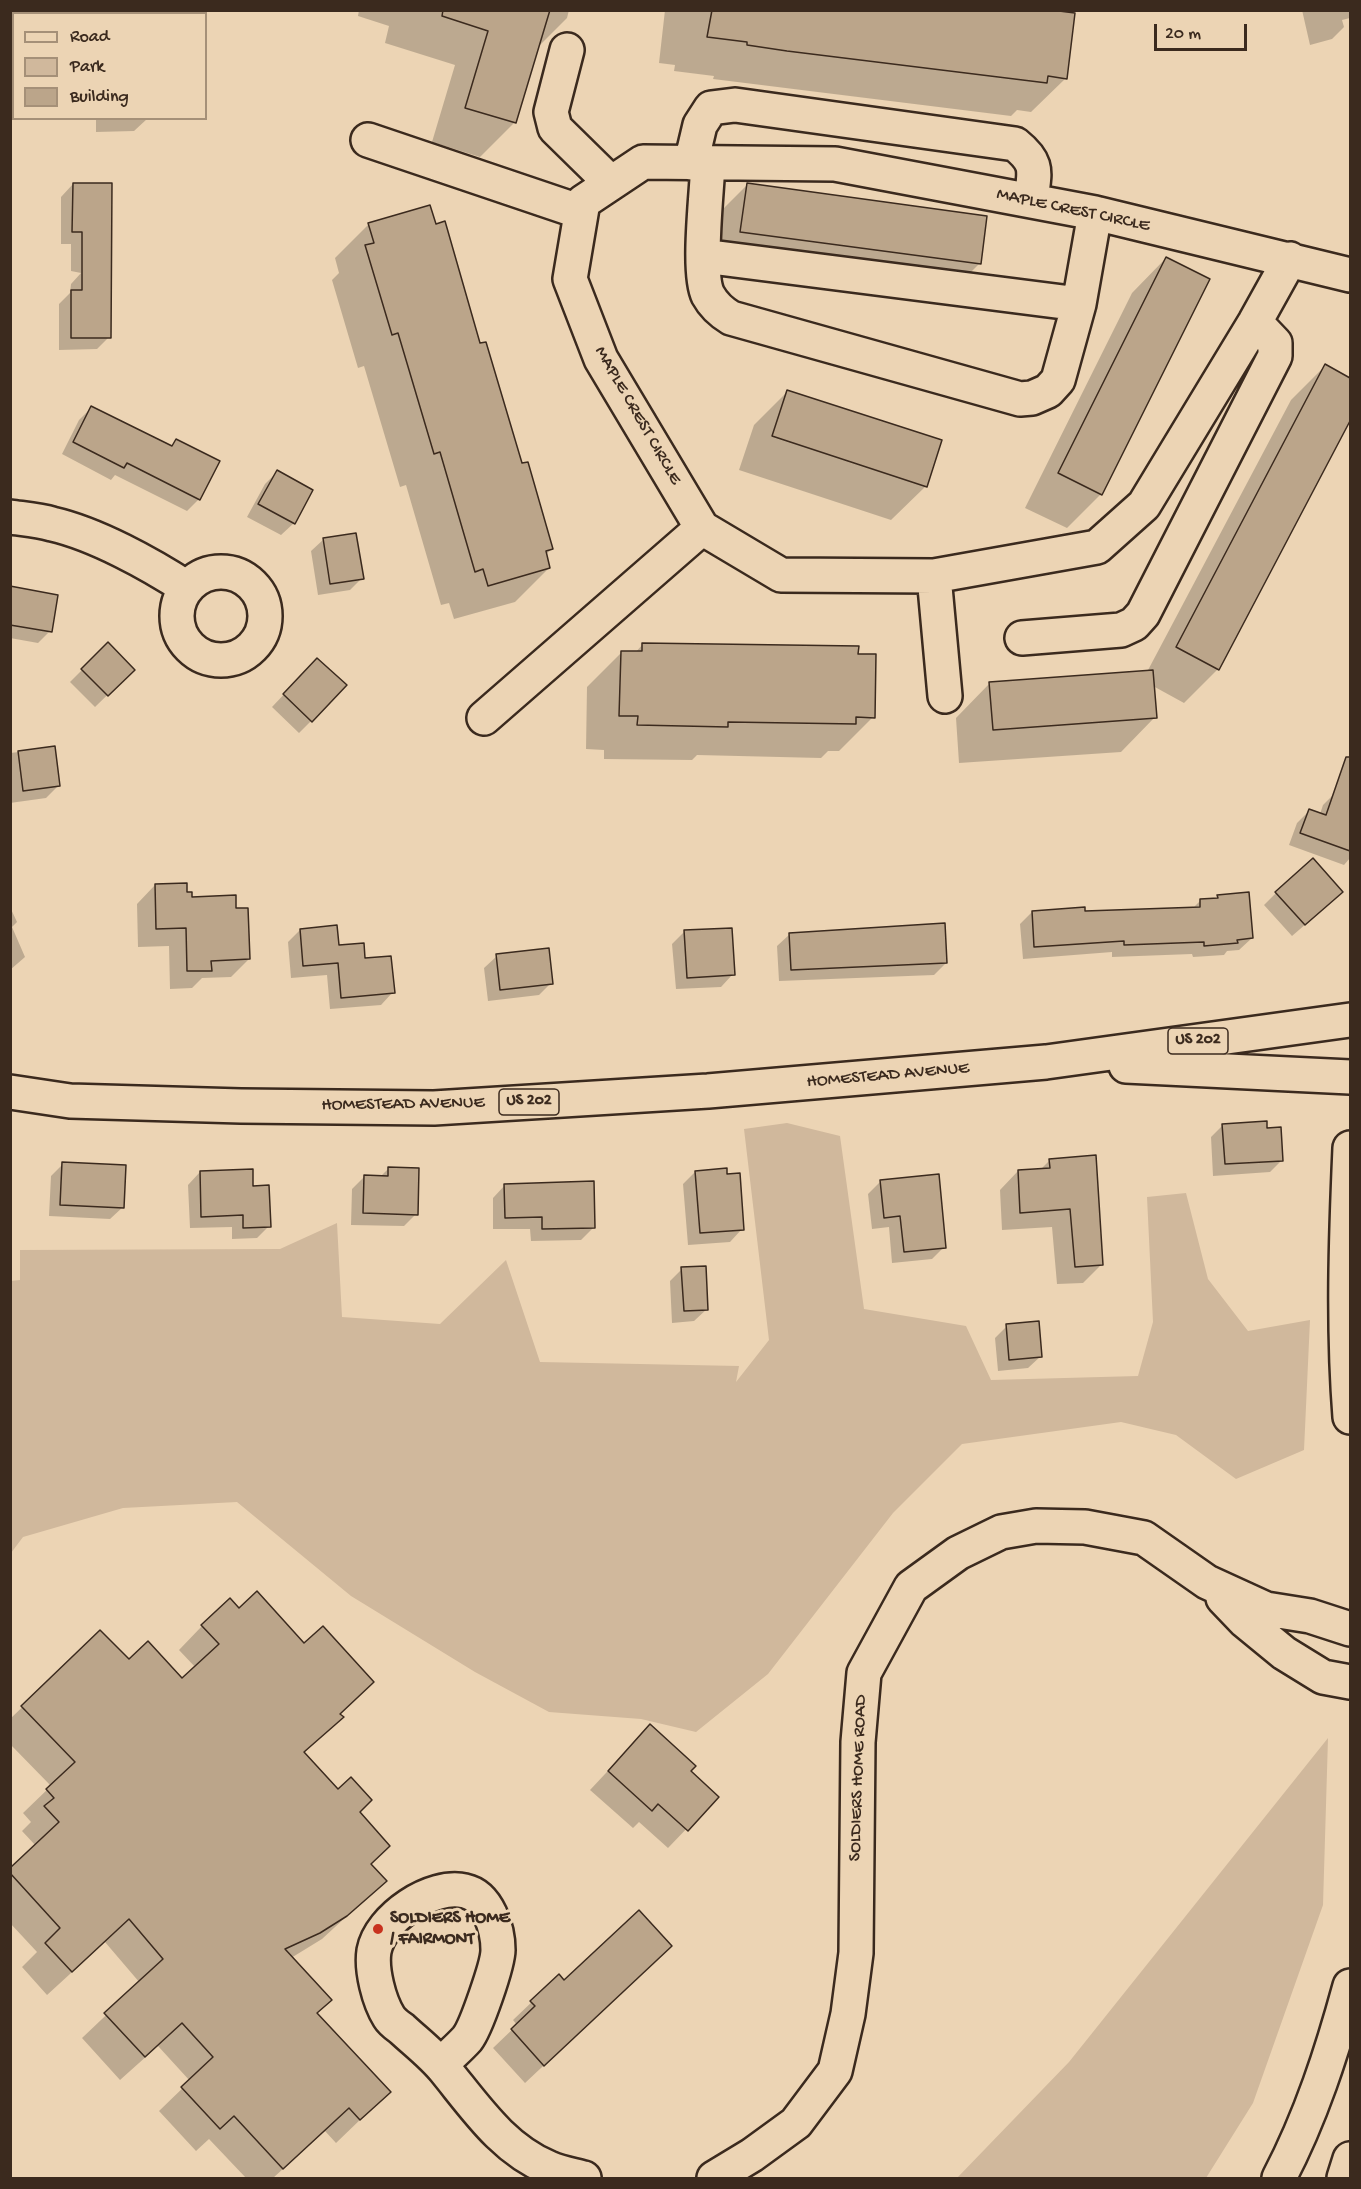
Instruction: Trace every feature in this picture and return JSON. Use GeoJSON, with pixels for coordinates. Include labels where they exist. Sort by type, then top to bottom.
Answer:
{"type":"FeatureCollection","features":[{"type":"Feature","properties":{"kind":"street"},"geometry":{"type":"LineString","coordinates":[[567,50],[551,112],[555,128],[611,183]]}},
{"type":"Feature","properties":{"kind":"street"},"geometry":{"type":"LineString","coordinates":[[1031,201],[1034,164],[1028,154],[1016,144],[735,105],[711,108],[700,124],[703,271],[707,294],[719,311],[731,318],[1020,399],[1032,398],[1048,391],[1058,380],[1078,304],[1095,213]]}},
{"type":"Feature","properties":{"kind":"street"},"geometry":{"type":"LineString","coordinates":[[368,140],[581,212]]}},
{"type":"Feature","properties":{"kind":"street","name":"MAPLE CREST CIRCLE"},"geometry":{"type":"LineString","coordinates":[[1290,259],[1255,322],[1144,505],[1097,547],[934,576],[782,575],[702,528],[601,359],[570,279],[583,202],[643,162],[835,164],[1095,213],[1290,259],[1350,275]]}},
{"type":"Feature","properties":{"kind":"street"},"geometry":{"type":"LineString","coordinates":[[704,256],[1078,304]]}},
{"type":"Feature","properties":{"kind":"street","name":"MAPLE CREST CIRCLE"},"geometry":{"type":"LineString","coordinates":[[1290,259],[1350,284]]}},
{"type":"Feature","properties":{"kind":"street"},"geometry":{"type":"LineString","coordinates":[[1022,638],[1121,630],[1134,624],[1143,615],[1275,356],[1275,343],[1255,322]]}},
{"type":"Feature","properties":{"kind":"street"},"geometry":{"type":"LineString","coordinates":[[10,517],[53,524],[98,540],[154,568],[187,588]]}},
{"type":"Feature","properties":{"kind":"street"},"geometry":{"type":"LineString","coordinates":[[483,718],[702,528]]}},
{"type":"Feature","properties":{"kind":"street"},"geometry":{"type":"LineString","coordinates":[[934,576],[945,696]]}},
{"type":"Feature","properties":{"kind":"street","name":"HOMESTEAD AVENUE"},"geometry":{"type":"LineString","coordinates":[[10,1092],[81,1101],[241,1106],[434,1108],[708,1091],[1046,1062],[1350,1020]]}},
{"type":"Feature","properties":{"kind":"street","name":"HOMESTEAD AVENUE"},"geometry":{"type":"LineString","coordinates":[[1046,1062],[1350,1077]]}},
{"type":"Feature","properties":{"kind":"street"},"geometry":{"type":"LineString","coordinates":[[1350,1148],[1346,1236],[1347,1373],[1350,1417]]}},
{"type":"Feature","properties":{"kind":"street","name":"SOLDIERS HOME ROAD"},"geometry":{"type":"LineString","coordinates":[[714,2178],[752,2155],[796,2123],[836,2071],[848,2014],[856,1953],[858,1742],[864,1673],[911,1587],[958,1552],[1001,1532],[1036,1526],[1085,1527],[1144,1538],[1207,1582],[1266,1609],[1310,1616],[1350,1629]]}},
{"type":"Feature","properties":{"kind":"street","name":"SOLDIERS HOME ROAD"},"geometry":{"type":"LineString","coordinates":[[1207,1582],[1245,1621],[1284,1653],[1323,1677],[1350,1682]]}},
{"type":"Feature","properties":{"kind":"street"},"geometry":{"type":"LineString","coordinates":[[441,2065],[468,2037],[498,1956],[498,1936],[494,1919],[480,1901],[467,1891],[451,1889],[422,1897],[402,1911],[383,1930],[374,1951],[376,1986],[389,2018],[441,2065],[498,2135],[511,2146],[549,2168],[584,2178]]}},
{"type":"Feature","properties":{"kind":"street"},"geometry":{"type":"LineString","coordinates":[[1279,2178],[1302,2132],[1336,2039],[1350,1986]]}},
{"type":"Feature","properties":{"kind":"street"},"geometry":{"type":"LineString","coordinates":[[1344,2178],[1350,2159]]}},
{"type":"Feature","properties":{"kind":"green space"},"geometry":{"type":"Polygon","coordinates":[[[787,1123],[840,1136],[864,1309],[966,1326],[991,1380],[1138,1376],[1153,1322],[1147,1197],[1186,1193],[1208,1279],[1248,1331],[1310,1320],[1304,1450],[1236,1479],[1176,1435],[1121,1422],[962,1444],[893,1513],[768,1674],[696,1732],[641,1719],[549,1712],[475,1672],[351,1596],[237,1502],[123,1508],[23,1537],[11,1553],[10,1281],[20,1280],[20,1250],[280,1249],[337,1223],[342,1317],[440,1324],[506,1260],[540,1362],[739,1366],[736,1382],[769,1340],[744,1129],[787,1123]]]}},
{"type":"Feature","properties":{"kind":"green space"},"geometry":{"type":"Polygon","coordinates":[[[1328,1738],[1323,1905],[1253,2103],[1206,2178],[957,2178],[1069,2062],[1328,1738]]]}},
{"type":"Feature","properties":{"kind":"building"},"geometry":{"type":"Polygon","coordinates":[[[443,10],[550,10],[516,123],[465,108],[488,31],[442,16],[443,10]]]}},
{"type":"Feature","properties":{"kind":"building"},"geometry":{"type":"Polygon","coordinates":[[[712,10],[1051,10],[1075,13],[1067,79],[1048,76],[1047,83],[787,51],[747,45],[747,42],[707,37],[712,10]]]}},
{"type":"Feature","properties":{"kind":"building"},"geometry":{"type":"Polygon","coordinates":[[[73,183],[112,183],[111,338],[71,338],[71,290],[82,290],[82,232],[72,232],[73,183]]]}},
{"type":"Feature","properties":{"kind":"building"},"geometry":{"type":"Polygon","coordinates":[[[747,183],[987,216],[981,264],[740,232],[747,183]]]}},
{"type":"Feature","properties":{"kind":"building"},"geometry":{"type":"Polygon","coordinates":[[[430,205],[436,224],[445,221],[480,343],[486,342],[522,463],[528,462],[553,549],[546,551],[550,568],[488,586],[483,569],[475,572],[440,452],[434,454],[398,333],[392,335],[365,245],[374,243],[368,223],[430,205]]]}},
{"type":"Feature","properties":{"kind":"building"},"geometry":{"type":"Polygon","coordinates":[[[1166,257],[1210,279],[1102,495],[1058,473],[1166,257]]]}},
{"type":"Feature","properties":{"kind":"building"},"geometry":{"type":"Polygon","coordinates":[[[1325,364],[1350,378],[1350,421],[1219,670],[1176,647],[1325,364]]]}},
{"type":"Feature","properties":{"kind":"building"},"geometry":{"type":"Polygon","coordinates":[[[787,390],[942,440],[927,487],[772,436],[787,390]]]}},
{"type":"Feature","properties":{"kind":"building"},"geometry":{"type":"Polygon","coordinates":[[[91,406],[172,446],[176,439],[220,461],[200,500],[127,463],[124,468],[73,442],[91,406]]]}},
{"type":"Feature","properties":{"kind":"building"},"geometry":{"type":"Polygon","coordinates":[[[277,470],[313,490],[295,524],[258,504],[277,470]]]}},
{"type":"Feature","properties":{"kind":"building"},"geometry":{"type":"Polygon","coordinates":[[[356,533],[364,579],[330,584],[323,538],[356,533]]]}},
{"type":"Feature","properties":{"kind":"building"},"geometry":{"type":"Polygon","coordinates":[[[10,586],[58,595],[52,632],[10,625],[10,586]]]}},
{"type":"Feature","properties":{"kind":"building"},"geometry":{"type":"Polygon","coordinates":[[[108,642],[135,670],[108,696],[81,669],[108,642]]]}},
{"type":"Feature","properties":{"kind":"building"},"geometry":{"type":"Polygon","coordinates":[[[642,643],[859,646],[858,654],[876,654],[875,718],[856,717],[856,724],[728,722],[728,727],[637,725],[638,716],[619,716],[621,651],[642,651],[642,643]]]}},
{"type":"Feature","properties":{"kind":"building"},"geometry":{"type":"Polygon","coordinates":[[[317,658],[347,685],[312,722],[283,694],[317,658]]]}},
{"type":"Feature","properties":{"kind":"building"},"geometry":{"type":"Polygon","coordinates":[[[1153,670],[1157,718],[993,730],[989,682],[1153,670]]]}},
{"type":"Feature","properties":{"kind":"building"},"geometry":{"type":"Polygon","coordinates":[[[55,746],[60,786],[23,791],[18,751],[55,746]]]}},
{"type":"Feature","properties":{"kind":"building"},"geometry":{"type":"Polygon","coordinates":[[[1346,757],[1350,757],[1350,851],[1300,833],[1309,809],[1326,815],[1346,757]]]}},
{"type":"Feature","properties":{"kind":"building"},"geometry":{"type":"Polygon","coordinates":[[[1313,858],[1343,892],[1305,925],[1275,892],[1313,858]]]}},
{"type":"Feature","properties":{"kind":"building"},"geometry":{"type":"Polygon","coordinates":[[[187,883],[187,892],[192,892],[192,897],[236,895],[236,908],[248,908],[250,959],[211,961],[212,971],[187,971],[186,928],[156,929],[155,884],[187,883]]]}},
{"type":"Feature","properties":{"kind":"building"},"geometry":{"type":"Polygon","coordinates":[[[1249,892],[1253,938],[1237,940],[1238,943],[1204,946],[1204,942],[1124,945],[1124,941],[1034,947],[1032,911],[1085,907],[1085,911],[1200,907],[1200,899],[1249,892]]]}},
{"type":"Feature","properties":{"kind":"building"},"geometry":{"type":"Polygon","coordinates":[[[945,923],[947,963],[791,970],[789,933],[945,923]]]}},
{"type":"Feature","properties":{"kind":"building"},"geometry":{"type":"Polygon","coordinates":[[[337,925],[339,945],[364,943],[365,958],[391,956],[395,993],[341,998],[338,963],[303,966],[300,929],[337,925]]]}},
{"type":"Feature","properties":{"kind":"building"},"geometry":{"type":"Polygon","coordinates":[[[732,928],[735,975],[687,978],[684,930],[732,928]]]}},
{"type":"Feature","properties":{"kind":"building"},"geometry":{"type":"Polygon","coordinates":[[[549,948],[553,984],[500,990],[496,954],[549,948]]]}},
{"type":"Feature","properties":{"kind":"building"},"geometry":{"type":"Polygon","coordinates":[[[1267,1121],[1267,1128],[1281,1127],[1283,1161],[1225,1164],[1222,1124],[1267,1121]]]}},
{"type":"Feature","properties":{"kind":"building"},"geometry":{"type":"Polygon","coordinates":[[[1096,1155],[1103,1265],[1075,1267],[1070,1209],[1020,1213],[1018,1170],[1050,1168],[1049,1159],[1096,1155]]]}},
{"type":"Feature","properties":{"kind":"building"},"geometry":{"type":"Polygon","coordinates":[[[62,1162],[126,1165],[124,1208],[60,1205],[62,1162]]]}},
{"type":"Feature","properties":{"kind":"building"},"geometry":{"type":"Polygon","coordinates":[[[388,1167],[419,1168],[418,1215],[363,1213],[364,1175],[388,1176],[388,1167]]]}},
{"type":"Feature","properties":{"kind":"building"},"geometry":{"type":"Polygon","coordinates":[[[727,1168],[727,1174],[740,1173],[744,1230],[700,1233],[695,1171],[727,1168]]]}},
{"type":"Feature","properties":{"kind":"building"},"geometry":{"type":"Polygon","coordinates":[[[253,1169],[253,1186],[269,1185],[271,1227],[243,1228],[243,1215],[201,1217],[200,1171],[253,1169]]]}},
{"type":"Feature","properties":{"kind":"building"},"geometry":{"type":"Polygon","coordinates":[[[939,1174],[946,1248],[904,1252],[900,1216],[884,1218],[880,1180],[939,1174]]]}},
{"type":"Feature","properties":{"kind":"building"},"geometry":{"type":"Polygon","coordinates":[[[594,1181],[595,1228],[542,1229],[542,1217],[505,1218],[504,1184],[594,1181]]]}},
{"type":"Feature","properties":{"kind":"building"},"geometry":{"type":"Polygon","coordinates":[[[706,1266],[708,1310],[684,1311],[681,1267],[706,1266]]]}},
{"type":"Feature","properties":{"kind":"building"},"geometry":{"type":"Polygon","coordinates":[[[1039,1321],[1042,1357],[1009,1360],[1006,1324],[1039,1321]]]}},
{"type":"Feature","properties":{"kind":"building"},"geometry":{"type":"Polygon","coordinates":[[[257,1591],[304,1643],[323,1626],[374,1682],[340,1714],[344,1717],[304,1752],[338,1789],[351,1777],[372,1800],[360,1812],[390,1846],[371,1864],[387,1881],[347,1916],[320,1933],[285,1949],[332,2000],[317,2013],[391,2092],[360,2120],[349,2108],[283,2169],[234,2116],[220,2129],[181,2087],[213,2057],[182,2023],[145,2057],[104,2013],[163,1959],[129,1919],[72,1972],[45,1943],[60,1928],[10,1873],[10,1868],[59,1822],[44,1806],[54,1798],[46,1789],[75,1762],[21,1706],[100,1630],[129,1659],[148,1641],[182,1678],[219,1644],[201,1625],[230,1598],[239,1608],[257,1591]]]}},
{"type":"Feature","properties":{"kind":"building"},"geometry":{"type":"Polygon","coordinates":[[[650,1724],[696,1766],[691,1771],[719,1797],[688,1831],[658,1804],[652,1811],[608,1771],[650,1724]]]}},
{"type":"Feature","properties":{"kind":"building"},"geometry":{"type":"Polygon","coordinates":[[[639,1910],[672,1946],[544,2066],[511,2029],[535,2006],[530,2001],[559,1974],[564,1980],[639,1910]]]}},
{"type":"Feature","properties":{"kind":"place","name":"SOLDIERS HOME / FAIRMONT"},"geometry":{"type":"Point","coordinates":[378,1929]}}]}
